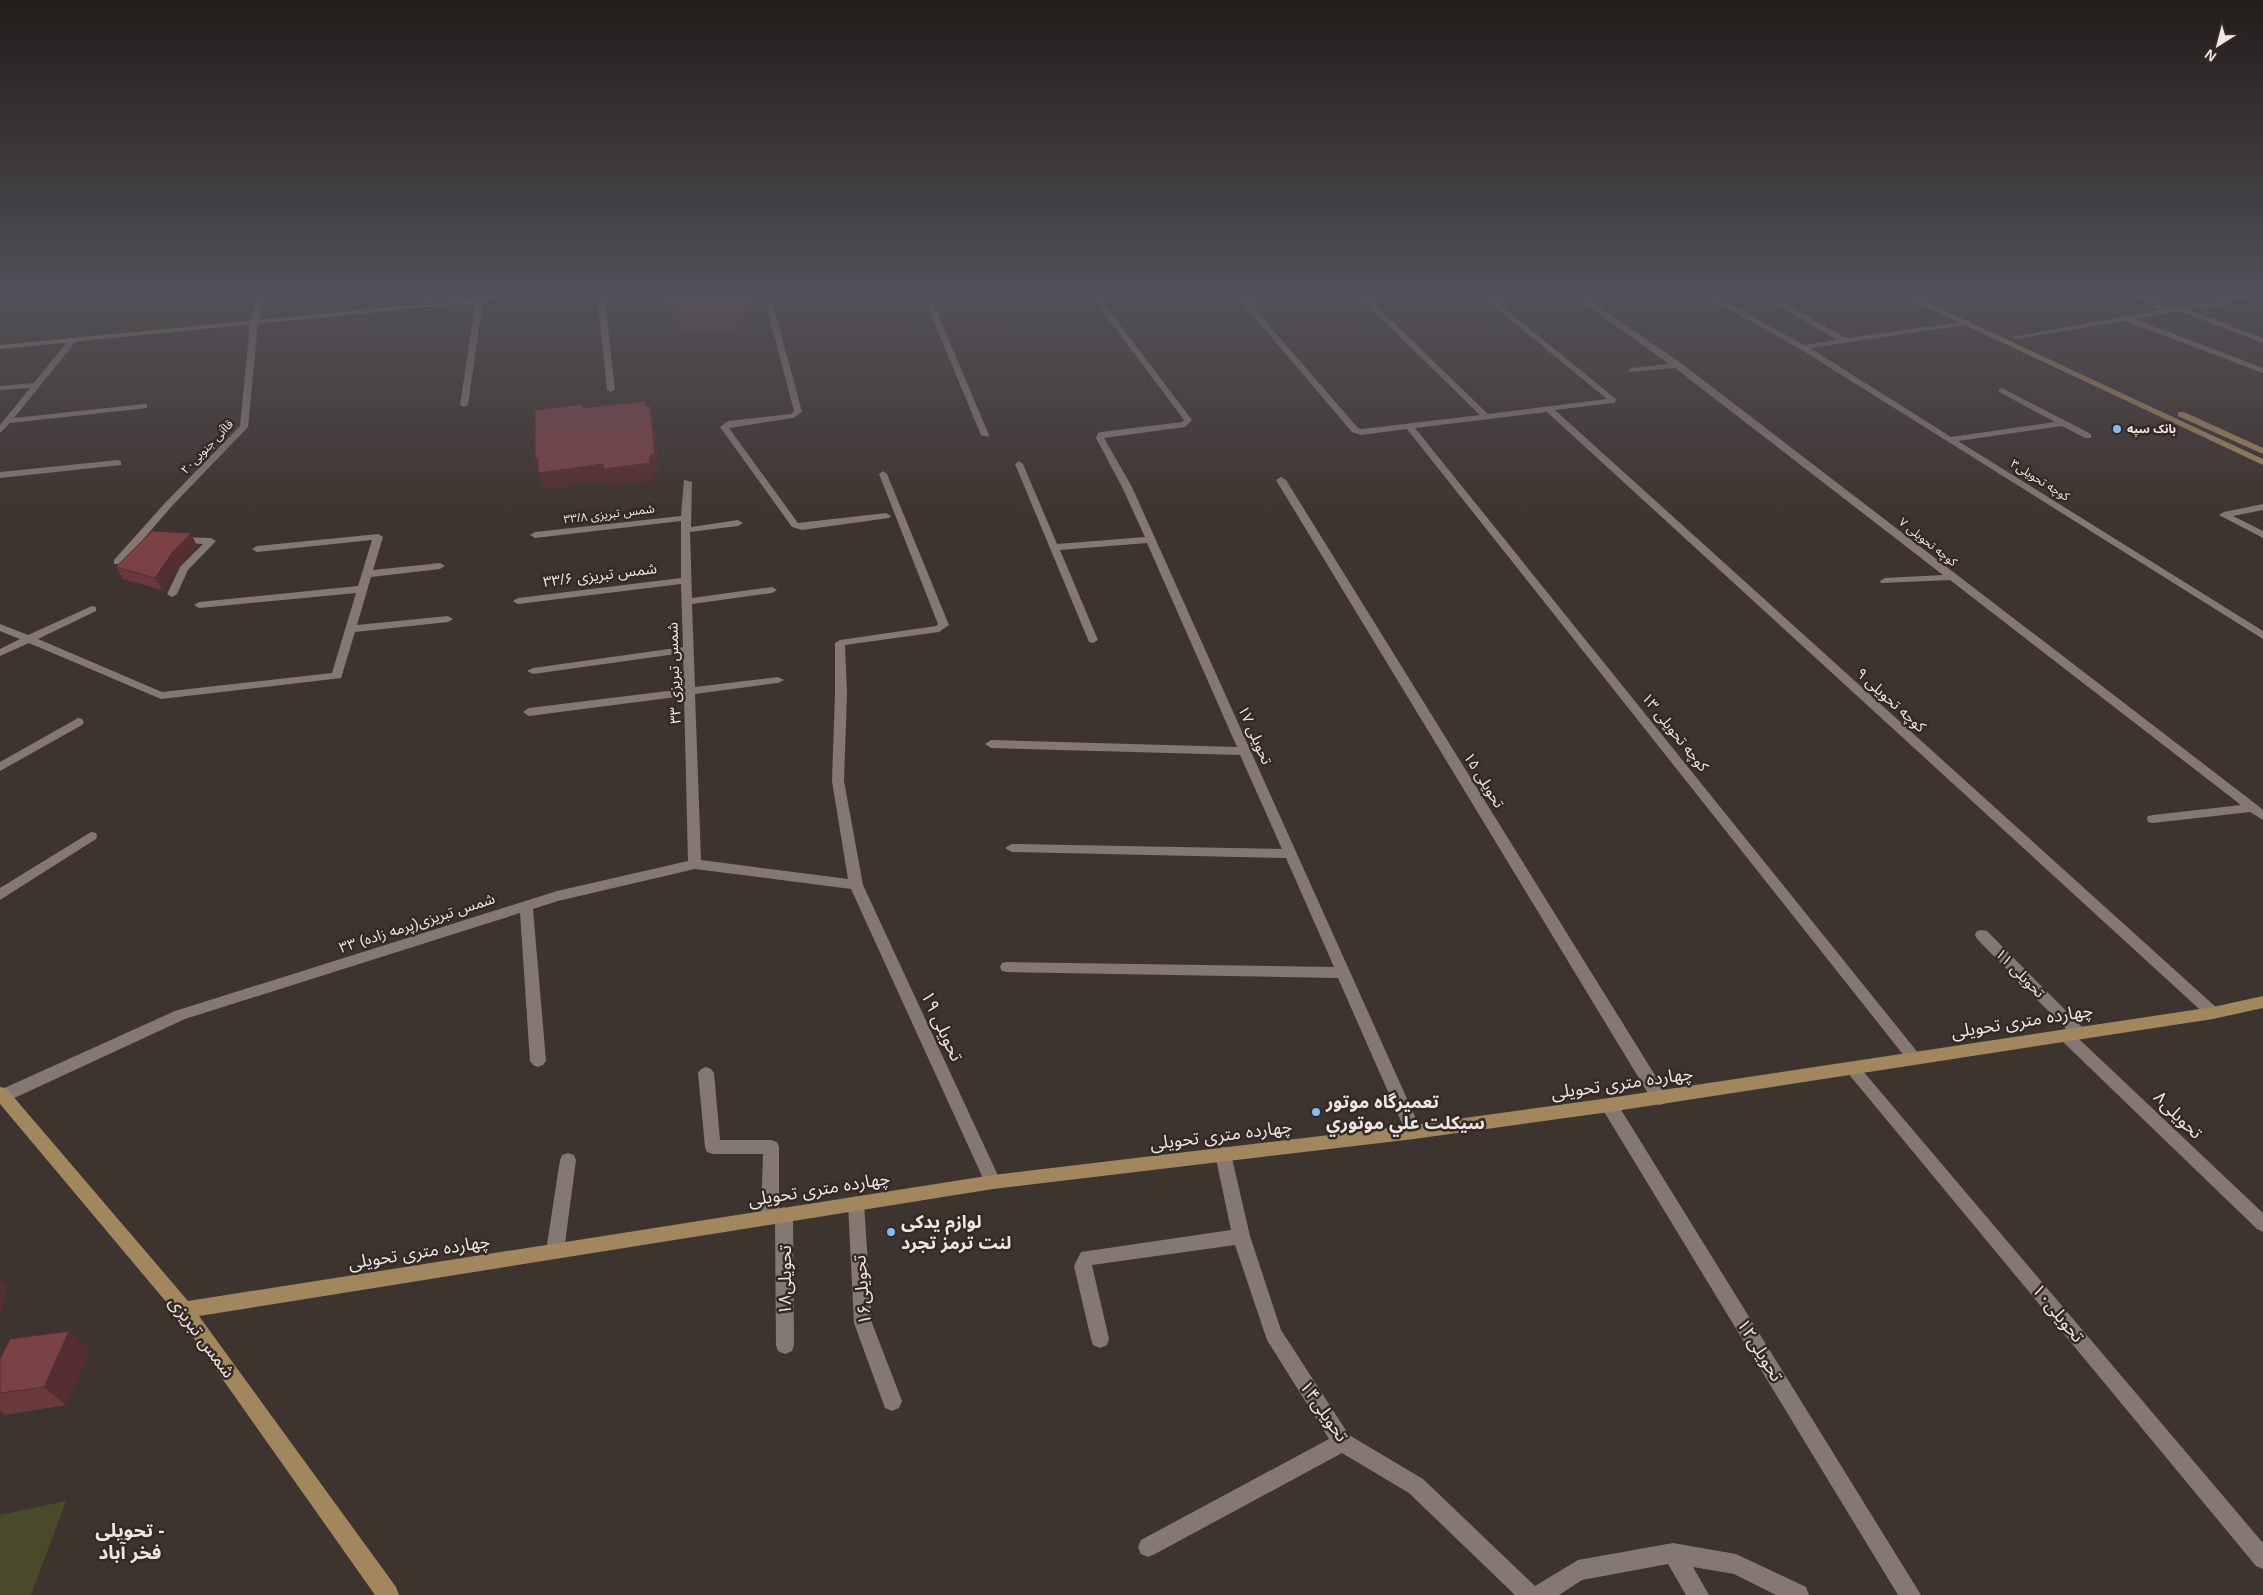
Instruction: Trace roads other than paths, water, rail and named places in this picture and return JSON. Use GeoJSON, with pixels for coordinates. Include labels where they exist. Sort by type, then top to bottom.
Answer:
{"type":"FeatureCollection","features":[{"type":"Feature","properties":{"kind":"street"},"geometry":{"type":"LineString","coordinates":[[2,426],[51,367]]}},
{"type":"Feature","properties":{"kind":"street","name":"۲۰قاآنی جنوبی"},"geometry":{"type":"LineString","coordinates":[[118,562],[144,538],[244,427],[250,367]]}},
{"type":"Feature","properties":{"kind":"street"},"geometry":{"type":"LineString","coordinates":[[464,405],[470,367]]}},
{"type":"Feature","properties":{"kind":"street"},"geometry":{"type":"LineString","coordinates":[[608,367],[611,390]]}},
{"type":"Feature","properties":{"kind":"street"},"geometry":{"type":"LineString","coordinates":[[786,367],[798,412],[796,414],[728,424],[724,427],[795,525],[802,527],[886,516]]}},
{"type":"Feature","properties":{"kind":"street"},"geometry":{"type":"LineString","coordinates":[[956,367],[985,435]]}},
{"type":"Feature","properties":{"kind":"street","name":"تحویلی ۱۷"},"geometry":{"type":"LineString","coordinates":[[1148,367],[1188,420],[1185,424],[1106,434],[1101,435],[1100,438],[1126,487],[1150,540],[1414,1132]]}},
{"type":"Feature","properties":{"kind":"street"},"geometry":{"type":"LineString","coordinates":[[1301,367],[1355,430],[1361,432],[1612,401],[1612,398],[1573,367]]}},
{"type":"Feature","properties":{"kind":"street"},"geometry":{"type":"LineString","coordinates":[[1435,367],[1487,417]]}},
{"type":"Feature","properties":{"kind":"street"},"geometry":{"type":"LineString","coordinates":[[1632,370],[1656,367]]}},
{"type":"Feature","properties":{"kind":"street","name":"کوچه تحویلی ۷"},"geometry":{"type":"LineString","coordinates":[[1681,367],[2258,812]]}},
{"type":"Feature","properties":{"kind":"street","name":"کوچه تحویلی۳"},"geometry":{"type":"LineString","coordinates":[[1836,367],[1952,438],[2263,636]]}},
{"type":"Feature","properties":{"kind":"street"},"geometry":{"type":"LineString","coordinates":[[2061,367],[2263,462]]}},
{"type":"Feature","properties":{"kind":"street"},"geometry":{"type":"LineString","coordinates":[[2081,367],[2157,403]]}},
{"type":"Feature","properties":{"kind":"street"},"geometry":{"type":"LineString","coordinates":[[0,388],[37,385]]}},
{"type":"Feature","properties":{"kind":"street"},"geometry":{"type":"LineString","coordinates":[[2002,390],[2088,436]]}},
{"type":"Feature","properties":{"kind":"street"},"geometry":{"type":"LineString","coordinates":[[2,426],[144,406]]}},
{"type":"Feature","properties":{"kind":"street","name":"کوچه تحویلی ۹"},"geometry":{"type":"LineString","coordinates":[[1549,409],[2213,1013]]}},
{"type":"Feature","properties":{"kind":"street"},"geometry":{"type":"LineString","coordinates":[[2175,411],[2263,452]]}},
{"type":"Feature","properties":{"kind":"street"},"geometry":{"type":"LineString","coordinates":[[1952,438],[2064,423]]}},
{"type":"Feature","properties":{"kind":"street","name":"کوچه تحویلی ۱۳"},"geometry":{"type":"LineString","coordinates":[[1410,427],[1914,1058]]}},
{"type":"Feature","properties":{"kind":"street"},"geometry":{"type":"LineString","coordinates":[[0,475],[118,463]]}},
{"type":"Feature","properties":{"kind":"street"},"geometry":{"type":"LineString","coordinates":[[1019,464],[1093,640]]}},
{"type":"Feature","properties":{"kind":"street","name":"تحویلی ۱۹"},"geometry":{"type":"LineString","coordinates":[[883,474],[901,514],[944,625],[939,629],[840,642],[842,694],[838,781],[856,885],[993,1182]]}},
{"type":"Feature","properties":{"kind":"street","name":"تحویلی ۱۵"},"geometry":{"type":"LineString","coordinates":[[1281,480],[1660,1098]]}},
{"type":"Feature","properties":{"kind":"street","name":"شمس تبریزی ۳۳"},"geometry":{"type":"LineString","coordinates":[[687,482],[686,580],[695,864]]}},
{"type":"Feature","properties":{"kind":"street"},"geometry":{"type":"LineString","coordinates":[[2263,507],[2224,515],[2263,535]]}},
{"type":"Feature","properties":{"kind":"street","name":"شمس تبریزی ۳۳/۸"},"geometry":{"type":"LineString","coordinates":[[535,535],[686,518]]}},
{"type":"Feature","properties":{"kind":"street"},"geometry":{"type":"LineString","coordinates":[[686,530],[738,524]]}},
{"type":"Feature","properties":{"kind":"street"},"geometry":{"type":"LineString","coordinates":[[0,627],[161,696],[337,676],[378,537],[257,549]]}},
{"type":"Feature","properties":{"kind":"street"},"geometry":{"type":"LineString","coordinates":[[166,539],[211,541],[184,570],[172,594]]}},
{"type":"Feature","properties":{"kind":"street"},"geometry":{"type":"LineString","coordinates":[[1055,547],[1150,540]]}},
{"type":"Feature","properties":{"kind":"street"},"geometry":{"type":"LineString","coordinates":[[367,574],[440,566]]}},
{"type":"Feature","properties":{"kind":"street"},"geometry":{"type":"LineString","coordinates":[[1885,581],[1953,577]]}},
{"type":"Feature","properties":{"kind":"street","name":"شمس تبریزی ۳۳/۶"},"geometry":{"type":"LineString","coordinates":[[518,601],[686,580]]}},
{"type":"Feature","properties":{"kind":"street"},"geometry":{"type":"LineString","coordinates":[[199,605],[362,589]]}},
{"type":"Feature","properties":{"kind":"street"},"geometry":{"type":"LineString","coordinates":[[687,602],[772,590]]}},
{"type":"Feature","properties":{"kind":"street"},"geometry":{"type":"LineString","coordinates":[[0,653],[92,609]]}},
{"type":"Feature","properties":{"kind":"street"},"geometry":{"type":"LineString","coordinates":[[351,629],[448,619]]}},
{"type":"Feature","properties":{"kind":"street"},"geometry":{"type":"LineString","coordinates":[[533,670],[689,649]]}},
{"type":"Feature","properties":{"kind":"street"},"geometry":{"type":"LineString","coordinates":[[529,712],[778,680]]}},
{"type":"Feature","properties":{"kind":"street"},"geometry":{"type":"LineString","coordinates":[[0,767],[78,722]]}},
{"type":"Feature","properties":{"kind":"street"},"geometry":{"type":"LineString","coordinates":[[991,744],[1244,751]]}},
{"type":"Feature","properties":{"kind":"street"},"geometry":{"type":"LineString","coordinates":[[2153,819],[2258,812]]}},
{"type":"Feature","properties":{"kind":"street"},"geometry":{"type":"LineString","coordinates":[[0,895],[91,836]]}},
{"type":"Feature","properties":{"kind":"street"},"geometry":{"type":"LineString","coordinates":[[1012,848],[1290,854]]}},
{"type":"Feature","properties":{"kind":"street","name":"۳۳ شمس تبریزی(پرمه زاده)"},"geometry":{"type":"LineString","coordinates":[[2,1094],[180,1015],[557,896],[695,864],[856,885]]}},
{"type":"Feature","properties":{"kind":"street"},"geometry":{"type":"LineString","coordinates":[[526,906],[538,1061]]}},
{"type":"Feature","properties":{"kind":"street","name":"۱۱ تحویلی"},"geometry":{"type":"LineString","coordinates":[[1982,935],[2072,1034]]}},
{"type":"Feature","properties":{"kind":"street"},"geometry":{"type":"LineString","coordinates":[[1007,967],[1344,973]]}},
{"type":"Feature","properties":{"kind":"street","name":"چهارده متری تحویلی"},"geometry":{"type":"LineString","coordinates":[[184,1310],[993,1182],[1414,1132],[1660,1098],[2213,1013],[2263,1002]]}},
{"type":"Feature","properties":{"kind":"street","name":"تحویلی۸"},"geometry":{"type":"LineString","coordinates":[[2072,1034],[2263,1224]]}},
{"type":"Feature","properties":{"kind":"street","name":"تحویلی۱۰"},"geometry":{"type":"LineString","coordinates":[[1852,1068],[2263,1559]]}},
{"type":"Feature","properties":{"kind":"street","name":"تحویلی۱۸"},"geometry":{"type":"LineString","coordinates":[[706,1072],[713,1147],[771,1146],[785,1345]]}},
{"type":"Feature","properties":{"kind":"street","name":"شمس تبریزی"},"geometry":{"type":"LineString","coordinates":[[2,1094],[184,1310],[388,1595]]}},
{"type":"Feature","properties":{"kind":"street","name":"تحویلی۱۲"},"geometry":{"type":"LineString","coordinates":[[1609,1105],[1910,1595]]}},
{"type":"Feature","properties":{"kind":"street","name":"تحویلی۱۴"},"geometry":{"type":"LineString","coordinates":[[1223,1154],[1241,1236],[1273,1334],[1342,1442],[1416,1486],[1530,1595]]}},
{"type":"Feature","properties":{"kind":"street"},"geometry":{"type":"LineString","coordinates":[[555,1251],[568,1160]]}},
{"type":"Feature","properties":{"kind":"street","name":"تحویلی۱۶"},"geometry":{"type":"LineString","coordinates":[[856,1204],[863,1323],[892,1401]]}},
{"type":"Feature","properties":{"kind":"street"},"geometry":{"type":"LineString","coordinates":[[1100,1338],[1083,1266],[1087,1258],[1241,1236]]}},
{"type":"Feature","properties":{"kind":"street"},"geometry":{"type":"LineString","coordinates":[[1148,1547],[1342,1442]]}},
{"type":"Feature","properties":{"kind":"street"},"geometry":{"type":"LineString","coordinates":[[1540,1595],[1578,1570],[1673,1553],[1736,1564],[1798,1595]]}},
{"type":"Feature","properties":{"kind":"street"},"geometry":{"type":"LineString","coordinates":[[1673,1553],[1698,1595]]}},
{"type":"Feature","properties":{"kind":"place","name":"بانک سپه"},"geometry":{"type":"Point","coordinates":[2117,429]}},
{"type":"Feature","properties":{"kind":"place","name":"تعميرگاه موتور سيكلت علي موتوري"},"geometry":{"type":"Point","coordinates":[1316,1112]}},
{"type":"Feature","properties":{"kind":"place","name":"لوازم یدکی لنت ترمز تجرد"},"geometry":{"type":"Point","coordinates":[891,1232]}},
{"type":"Feature","properties":{"kind":"district","name":"تحویلی - فخر آباد"},"geometry":{"type":"Point","coordinates":[130,1541]}}]}
